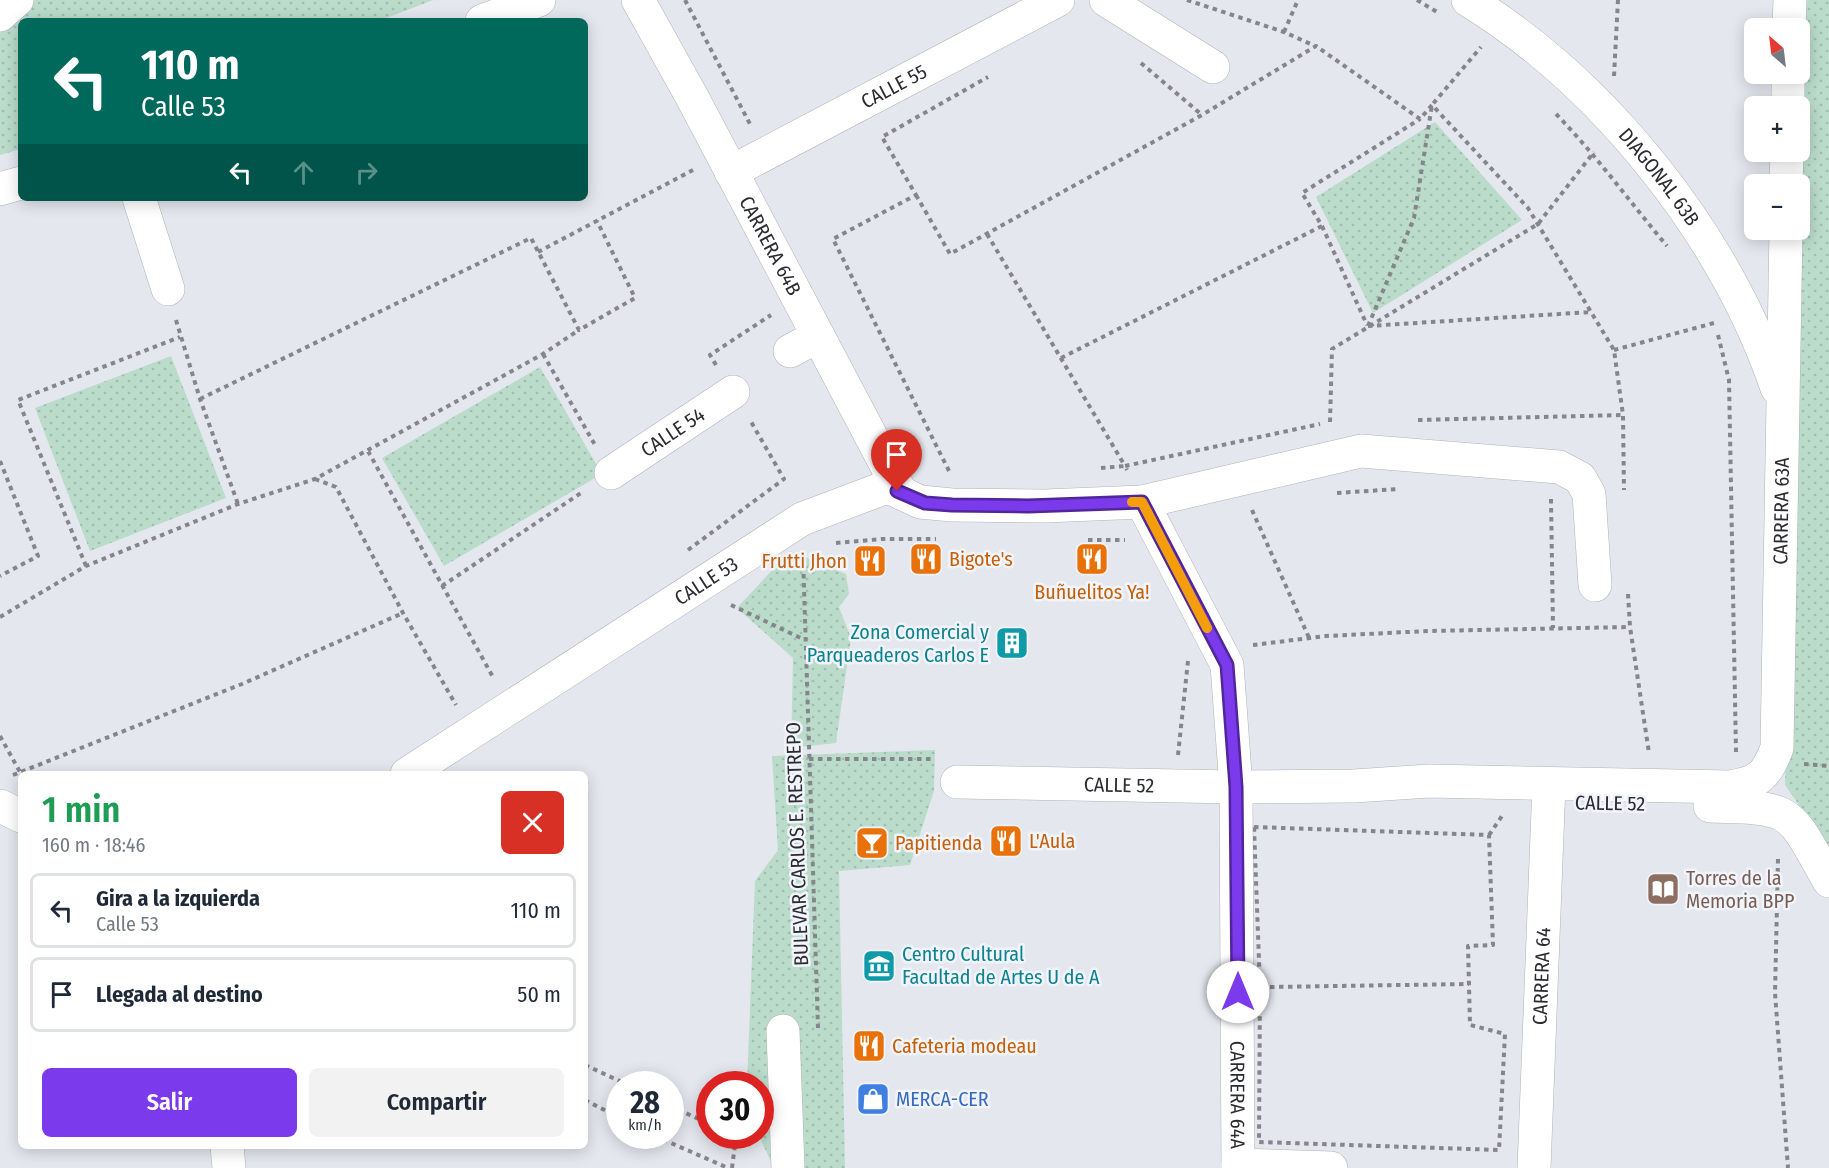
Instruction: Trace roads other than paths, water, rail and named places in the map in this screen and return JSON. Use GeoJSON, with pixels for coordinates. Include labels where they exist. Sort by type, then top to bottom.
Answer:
{"type":"FeatureCollection","features":[{"type":"Feature","properties":{"kind":"main road"},"geometry":{"type":"LineString","coordinates":[[0,15],[17,0]]}},
{"type":"Feature","properties":{"kind":"main road"},"geometry":{"type":"LineString","coordinates":[[490,18],[539,0]]}},
{"type":"Feature","properties":{"kind":"main road","name":"CARRERA 64B"},"geometry":{"type":"LineString","coordinates":[[638,0],[717,169],[804,343],[901,493]]}},
{"type":"Feature","properties":{"kind":"main road","name":"CALLE 55"},"geometry":{"type":"LineString","coordinates":[[717,169],[1058,0]]}},
{"type":"Feature","properties":{"kind":"main road"},"geometry":{"type":"LineString","coordinates":[[1106,0],[1213,67]]}},
{"type":"Feature","properties":{"kind":"main road"},"geometry":{"type":"LineString","coordinates":[[1789,18],[1790,0]]}},
{"type":"Feature","properties":{"kind":"main road","name":"DIAGONAL 63B"},"geometry":{"type":"LineString","coordinates":[[1457,9],[1490,13],[1567,76],[1637,148],[1726,272],[1747,313],[1783,405]]}},
{"type":"Feature","properties":{"kind":"main road"},"geometry":{"type":"LineString","coordinates":[[0,189],[18,184]]}},
{"type":"Feature","properties":{"kind":"main road"},"geometry":{"type":"LineString","coordinates":[[140,201],[172,304]]}},
{"type":"Feature","properties":{"kind":"main road","name":"CARRERA 63A"},"geometry":{"type":"LineString","coordinates":[[1750,784],[1763,777],[1777,748],[1786,240]]}},
{"type":"Feature","properties":{"kind":"main road","name":"CALLE 54"},"geometry":{"type":"LineString","coordinates":[[611,473],[733,392]]}},
{"type":"Feature","properties":{"kind":"main road","name":"CALLE 53"},"geometry":{"type":"LineString","coordinates":[[412,771],[802,519],[884,488],[925,503],[952,505],[1045,506],[1142,502],[1361,451],[1559,468],[1580,478],[1589,494],[1595,585]]}},
{"type":"Feature","properties":{"kind":"main road","name":"CARRERA 64A"},"geometry":{"type":"LineString","coordinates":[[1142,502],[1227,665],[1236,787],[1238,1166]]}},
{"type":"Feature","properties":{"kind":"main road","name":"CALLE 52"},"geometry":{"type":"LineString","coordinates":[[948,770],[1236,787],[1354,786],[1428,799],[1730,788],[1750,784]]}},
{"type":"Feature","properties":{"kind":"main road"},"geometry":{"type":"LineString","coordinates":[[5,791],[18,811]]}},
{"type":"Feature","properties":{"kind":"main road","name":"CALLE 52"},"geometry":{"type":"LineString","coordinates":[[1548,793],[1762,807],[1779,811],[1800,829],[1829,881]]}},
{"type":"Feature","properties":{"kind":"main road","name":"CARRERA 64"},"geometry":{"type":"LineString","coordinates":[[1534,1168],[1548,793]]}},
{"type":"Feature","properties":{"kind":"main road"},"geometry":{"type":"LineString","coordinates":[[783,1031],[788,1168]]}},
{"type":"Feature","properties":{"kind":"main road"},"geometry":{"type":"LineString","coordinates":[[227,1149],[229,1168]]}},
{"type":"Feature","properties":{"kind":"main road"},"geometry":{"type":"LineString","coordinates":[[1238,1166],[1331,1168]]}},
{"type":"Feature","properties":{"kind":"place","name":"Bigote's"},"geometry":{"type":"Point","coordinates":[926,559]}},
{"type":"Feature","properties":{"kind":"place","name":"Buñuelitos Ya!"},"geometry":{"type":"Point","coordinates":[1092,559]}},
{"type":"Feature","properties":{"kind":"place","name":"Frutti Jhon"},"geometry":{"type":"Point","coordinates":[870,561]}},
{"type":"Feature","properties":{"kind":"place","name":"Zona Comercial y Parqueaderos Carlos E"},"geometry":{"type":"Point","coordinates":[1012,643]}},
{"type":"Feature","properties":{"kind":"place","name":"L'Aula"},"geometry":{"type":"Point","coordinates":[1006,841]}},
{"type":"Feature","properties":{"kind":"place","name":"Papitienda"},"geometry":{"type":"Point","coordinates":[872,843]}},
{"type":"Feature","properties":{"kind":"place","name":"Torres de la Memoria BPP"},"geometry":{"type":"Point","coordinates":[1663,889]}},
{"type":"Feature","properties":{"kind":"place","name":"Centro Cultural Facultad de Artes U de A"},"geometry":{"type":"Point","coordinates":[879,966]}},
{"type":"Feature","properties":{"kind":"place","name":"Cafeteria modeau"},"geometry":{"type":"Point","coordinates":[869,1046]}},
{"type":"Feature","properties":{"kind":"place","name":"MERCA-CER"},"geometry":{"type":"Point","coordinates":[873,1099]}}]}
